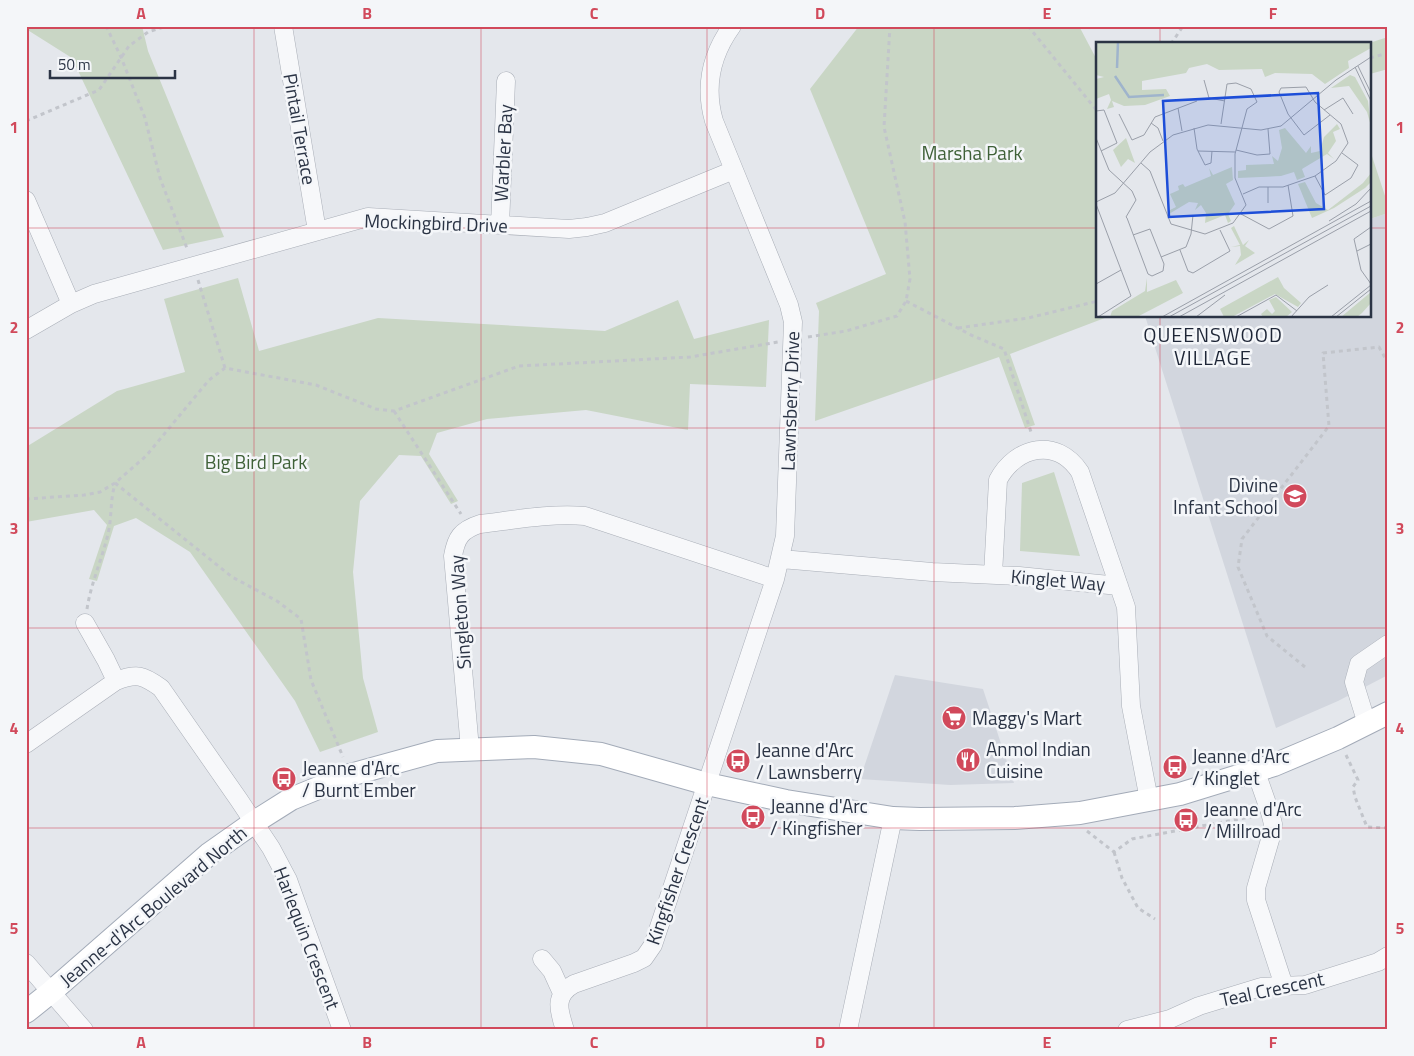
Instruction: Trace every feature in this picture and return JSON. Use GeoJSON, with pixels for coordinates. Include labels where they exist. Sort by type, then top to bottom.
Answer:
{"type":"FeatureCollection","features":[{"type":"Feature","properties":{"kind":"main road","name":"Jeanne-d'Arc Boulevard North"},"geometry":{"type":"LineString","coordinates":[[26,1012],[52,992],[210,854],[253,823],[291,799],[350,775],[437,751],[534,747],[602,754],[707,784],[786,801],[893,818],[920,820],[1015,818],[1080,813],[1180,794],[1256,772],[1338,738],[1388,713]]}},
{"type":"Feature","properties":{"kind":"street","name":"Pintail Terrace"},"geometry":{"type":"LineString","coordinates":[[283,26],[317,231]]}},
{"type":"Feature","properties":{"kind":"street","name":"Lawnsberry Drive"},"geometry":{"type":"LineString","coordinates":[[707,784],[781,559],[785,526],[793,322],[789,305],[714,121],[710,106],[710,75],[714,60],[720,45],[732,26]]}},
{"type":"Feature","properties":{"kind":"street","name":"Warbler Bay"},"geometry":{"type":"LineString","coordinates":[[500,225],[506,81]]}},
{"type":"Feature","properties":{"kind":"street","name":"Mockingbird Drive"},"geometry":{"type":"LineString","coordinates":[[26,330],[70,304],[94,294],[368,217],[569,229],[587,227],[605,223],[734,170]]}},
{"type":"Feature","properties":{"kind":"street"},"geometry":{"type":"LineString","coordinates":[[26,200],[70,304]]}},
{"type":"Feature","properties":{"kind":"street"},"geometry":{"type":"LineString","coordinates":[[993,575],[998,480],[1004,468],[1016,458],[1037,449],[1052,450],[1063,454],[1072,461],[1080,472],[1119,586]]}},
{"type":"Feature","properties":{"kind":"street","name":"Singleton Way"},"geometry":{"type":"LineString","coordinates":[[470,749],[453,556],[456,541],[470,527],[480,524],[538,518],[571,515],[585,516],[775,579]]}},
{"type":"Feature","properties":{"kind":"street","name":"Kinglet Way"},"geometry":{"type":"LineString","coordinates":[[781,559],[1119,586],[1126,606],[1132,706],[1149,800]]}},
{"type":"Feature","properties":{"kind":"street"},"geometry":{"type":"LineString","coordinates":[[26,744],[116,681],[86,623]]}},
{"type":"Feature","properties":{"kind":"street"},"geometry":{"type":"LineString","coordinates":[[1367,724],[1354,682],[1358,664],[1388,644]]}},
{"type":"Feature","properties":{"kind":"street","name":"Harlequin Crescent"},"geometry":{"type":"LineString","coordinates":[[116,681],[130,676],[148,678],[161,688],[271,848],[288,880],[342,1030]]}},
{"type":"Feature","properties":{"kind":"street"},"geometry":{"type":"LineString","coordinates":[[1256,772],[1273,824],[1272,834],[1256,888],[1256,900],[1284,986]]}},
{"type":"Feature","properties":{"kind":"street","name":"Kingfisher Crescent"},"geometry":{"type":"LineString","coordinates":[[562,993],[574,984],[634,963],[644,958],[649,952],[707,784]]}},
{"type":"Feature","properties":{"kind":"street"},"geometry":{"type":"LineString","coordinates":[[852,1029],[893,818]]}},
{"type":"Feature","properties":{"kind":"street","name":"Teal Crescent"},"geometry":{"type":"LineString","coordinates":[[1127,1030],[1170,1019],[1199,1006],[1261,987],[1305,985],[1378,962],[1388,956]]}},
{"type":"Feature","properties":{"kind":"street"},"geometry":{"type":"LineString","coordinates":[[542,960],[552,971],[562,993],[559,1011],[565,1030]]}},
{"type":"Feature","properties":{"kind":"street"},"geometry":{"type":"LineString","coordinates":[[26,963],[84,1030]]}},
{"type":"Feature","properties":{"kind":"path"},"geometry":{"type":"LineString","coordinates":[[106,26],[121,57],[145,118],[160,178],[194,266],[225,368]]}},
{"type":"Feature","properties":{"kind":"path"},"geometry":{"type":"LineString","coordinates":[[26,121],[99,90],[129,46],[148,32],[167,26]]}},
{"type":"Feature","properties":{"kind":"path"},"geometry":{"type":"LineString","coordinates":[[805,337],[846,330],[896,316],[906,301],[910,280],[905,222],[884,127],[890,26]]}},
{"type":"Feature","properties":{"kind":"path"},"geometry":{"type":"LineString","coordinates":[[1028,26],[1096,110]]}},
{"type":"Feature","properties":{"kind":"path"},"geometry":{"type":"LineString","coordinates":[[1173,42],[1183,26]]}},
{"type":"Feature","properties":{"kind":"path"},"geometry":{"type":"LineString","coordinates":[[1372,57],[1388,53]]}},
{"type":"Feature","properties":{"kind":"path"},"geometry":{"type":"LineString","coordinates":[[906,301],[1004,349],[1037,449]]}},
{"type":"Feature","properties":{"kind":"path"},"geometry":{"type":"LineString","coordinates":[[958,328],[1014,320],[1096,301]]}},
{"type":"Feature","properties":{"kind":"path"},"geometry":{"type":"LineString","coordinates":[[26,499],[84,496],[100,492],[115,483],[146,456],[209,380],[225,368],[316,385],[376,409],[394,411],[518,366],[690,357],[781,341]]}},
{"type":"Feature","properties":{"kind":"path"},"geometry":{"type":"LineString","coordinates":[[1305,667],[1267,636],[1238,566],[1242,539],[1329,426],[1323,353],[1379,347],[1388,363]]}},
{"type":"Feature","properties":{"kind":"path"},"geometry":{"type":"LineString","coordinates":[[394,411],[470,527]]}},
{"type":"Feature","properties":{"kind":"path"},"geometry":{"type":"LineString","coordinates":[[86,623],[89,596],[109,532],[112,492],[115,483]]}},
{"type":"Feature","properties":{"kind":"path"},"geometry":{"type":"LineString","coordinates":[[115,483],[232,577],[277,602],[301,619],[312,680],[350,775]]}},
{"type":"Feature","properties":{"kind":"path"},"geometry":{"type":"LineString","coordinates":[[1346,755],[1358,780],[1353,787],[1367,827],[1388,828]]}},
{"type":"Feature","properties":{"kind":"path"},"geometry":{"type":"LineString","coordinates":[[1114,852],[1132,839],[1250,818],[1270,812]]}},
{"type":"Feature","properties":{"kind":"path"},"geometry":{"type":"LineString","coordinates":[[1080,813],[1087,832],[1114,852],[1122,878],[1138,908],[1155,919]]}},
{"type":"Feature","properties":{"kind":"shaded area","name":"Divine Infant School"},"geometry":{"type":"Polygon","coordinates":[[[1388,213],[1388,675],[1338,701],[1276,728],[1146,318],[1372,318],[1372,218],[1388,213]]]}},
{"type":"Feature","properties":{"kind":"shaded area"},"geometry":{"type":"Polygon","coordinates":[[[895,675],[983,689],[1014,783],[950,785],[860,779],[895,675]]]}},
{"type":"Feature","properties":{"kind":"green space"},"geometry":{"type":"Polygon","coordinates":[[[26,26],[142,26],[148,51],[224,237],[163,250],[72,58],[26,29],[26,26]]]}},
{"type":"Feature","properties":{"kind":"green space","name":"Marsha Park"},"geometry":{"type":"Polygon","coordinates":[[[859,26],[1079,26],[1096,58],[1096,318],[1105,318],[1010,354],[1035,425],[1025,428],[999,357],[815,421],[819,311],[816,303],[886,274],[810,89],[859,26]]]}},
{"type":"Feature","properties":{"kind":"green space"},"geometry":{"type":"Polygon","coordinates":[[[1388,37],[1388,69],[1372,73],[1372,42],[1388,37]]]}},
{"type":"Feature","properties":{"kind":"green space"},"geometry":{"type":"Polygon","coordinates":[[[1372,156],[1388,205],[1388,213],[1372,218],[1372,156]]]}},
{"type":"Feature","properties":{"kind":"green space","name":"Big Bird Park"},"geometry":{"type":"Polygon","coordinates":[[[238,278],[259,351],[378,318],[605,331],[678,300],[694,339],[769,320],[766,387],[690,384],[688,430],[586,410],[487,419],[437,433],[429,454],[458,501],[451,504],[421,456],[399,455],[360,501],[353,572],[363,678],[378,732],[320,752],[295,701],[190,552],[136,518],[114,526],[97,581],[89,579],[107,525],[94,510],[26,522],[26,447],[117,391],[185,372],[164,299],[238,278]]]}},
{"type":"Feature","properties":{"kind":"green space"},"geometry":{"type":"Polygon","coordinates":[[[1054,472],[1080,556],[1020,551],[1022,483],[1054,472]]]}},
{"type":"Feature","properties":{"kind":"place","name":"Divine Infant School"},"geometry":{"type":"Point","coordinates":[1295,496]}},
{"type":"Feature","properties":{"kind":"place","name":"Maggy's Mart"},"geometry":{"type":"Point","coordinates":[954,718]}},
{"type":"Feature","properties":{"kind":"place","name":"Anmol Indian Cuisine"},"geometry":{"type":"Point","coordinates":[968,760]}},
{"type":"Feature","properties":{"kind":"place","name":"Jeanne d'Arc / Lawnsberry"},"geometry":{"type":"Point","coordinates":[738,761]}},
{"type":"Feature","properties":{"kind":"place","name":"Jeanne d'Arc / Kinglet"},"geometry":{"type":"Point","coordinates":[1175,767]}},
{"type":"Feature","properties":{"kind":"place","name":"Jeanne d'Arc / Burnt Ember"},"geometry":{"type":"Point","coordinates":[284,779]}},
{"type":"Feature","properties":{"kind":"place","name":"Jeanne d'Arc / Kingfisher"},"geometry":{"type":"Point","coordinates":[753,817]}},
{"type":"Feature","properties":{"kind":"place","name":"Jeanne d'Arc / Millroad"},"geometry":{"type":"Point","coordinates":[1186,820]}},
{"type":"Feature","properties":{"kind":"district","name":"QUEENSWOOD VILLAGE"},"geometry":{"type":"Point","coordinates":[1213,346]}}]}
